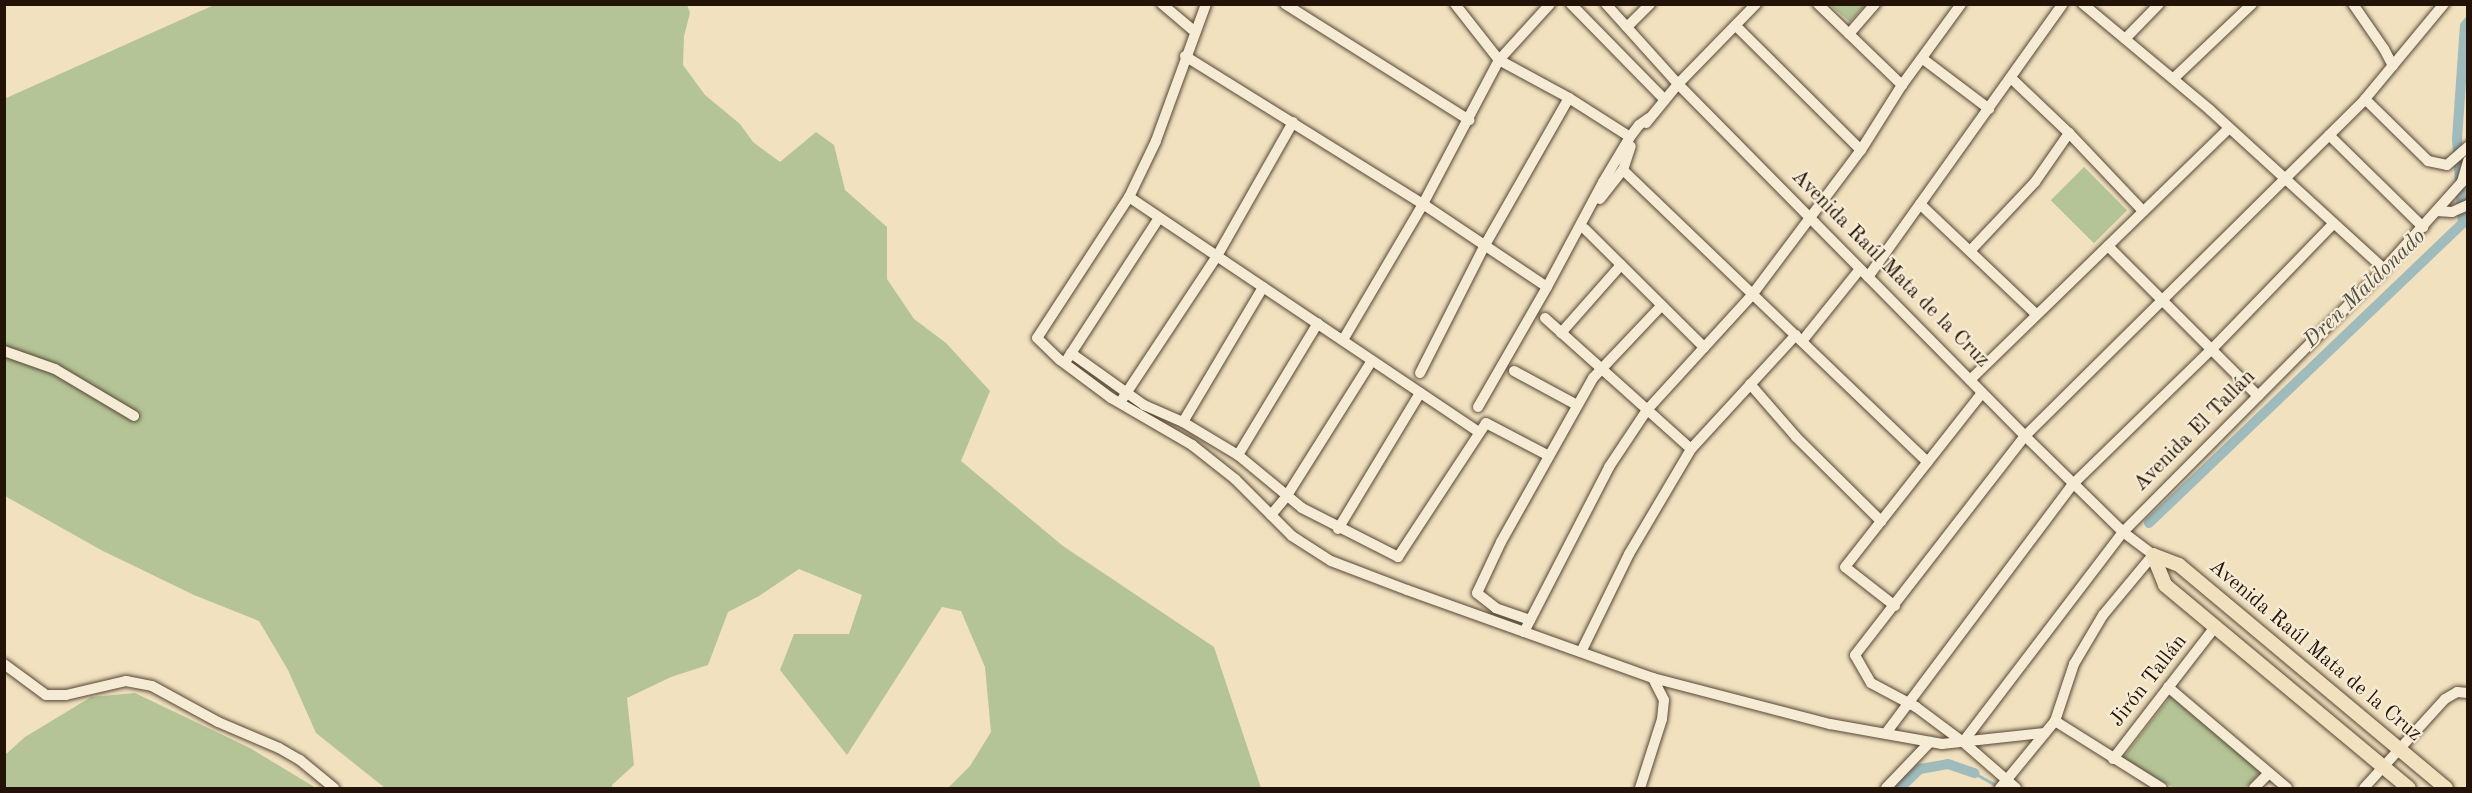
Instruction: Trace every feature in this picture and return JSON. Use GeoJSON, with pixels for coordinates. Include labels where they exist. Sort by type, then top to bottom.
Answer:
{"type":"FeatureCollection","features":[{"type":"Feature","properties":{"kind":"main road","name":"Avenida Raúl Mata de la Cruz"},"geometry":{"type":"LineString","coordinates":[[2152,555],[2165,585],[2409,789]]}},
{"type":"Feature","properties":{"kind":"main road","name":"Avenida Raúl Mata de la Cruz"},"geometry":{"type":"LineString","coordinates":[[2152,555],[2180,565],[2446,789]]}},
{"type":"Feature","properties":{"kind":"street"},"geometry":{"type":"LineString","coordinates":[[1162,4],[1194,31]]}},
{"type":"Feature","properties":{"kind":"street"},"geometry":{"type":"LineString","coordinates":[[1206,4],[1194,31],[1160,130],[1129,197],[1037,338],[1064,363],[1120,404],[1192,445],[1235,479],[1292,536],[1331,561],[1653,678],[1830,724],[1930,742],[1963,742],[2044,734]]}},
{"type":"Feature","properties":{"kind":"street"},"geometry":{"type":"LineString","coordinates":[[1285,4],[1298,8],[1469,120]]}},
{"type":"Feature","properties":{"kind":"street"},"geometry":{"type":"LineString","coordinates":[[1455,4],[1498,60],[1569,98],[1630,137]]}},
{"type":"Feature","properties":{"kind":"street"},"geometry":{"type":"LineString","coordinates":[[1343,340],[1423,204],[1469,120],[1498,60],[1550,4]]}},
{"type":"Feature","properties":{"kind":"street"},"geometry":{"type":"LineString","coordinates":[[1571,4],[1665,100]]}},
{"type":"Feature","properties":{"kind":"street","name":"Avenida Raúl Mata de la Cruz"},"geometry":{"type":"LineString","coordinates":[[1606,4],[1678,84],[1982,393],[2123,532],[2152,555]]}},
{"type":"Feature","properties":{"kind":"street"},"geometry":{"type":"LineString","coordinates":[[1627,27],[1650,4]]}},
{"type":"Feature","properties":{"kind":"street"},"geometry":{"type":"LineString","coordinates":[[1704,347],[1621,265],[1583,233],[1602,196],[1623,170],[1627,152],[1649,118],[1678,84],[1756,4]]}},
{"type":"Feature","properties":{"kind":"street"},"geometry":{"type":"LineString","coordinates":[[1818,4],[1902,85]]}},
{"type":"Feature","properties":{"kind":"street"},"geometry":{"type":"LineString","coordinates":[[1849,34],[1875,4]]}},
{"type":"Feature","properties":{"kind":"street"},"geometry":{"type":"LineString","coordinates":[[1868,277],[2063,4]]}},
{"type":"Feature","properties":{"kind":"street"},"geometry":{"type":"LineString","coordinates":[[2083,4],[2174,78],[2384,269]]}},
{"type":"Feature","properties":{"kind":"street"},"geometry":{"type":"LineString","coordinates":[[2125,39],[2159,4]]}},
{"type":"Feature","properties":{"kind":"street"},"geometry":{"type":"LineString","coordinates":[[2174,78],[2252,4]]}},
{"type":"Feature","properties":{"kind":"street"},"geometry":{"type":"LineString","coordinates":[[2016,789],[2003,785],[1963,742],[1908,703],[1871,683],[1855,655],[2025,436],[2365,99],[2444,4]]}},
{"type":"Feature","properties":{"kind":"street"},"geometry":{"type":"LineString","coordinates":[[2357,6],[2393,66]]}},
{"type":"Feature","properties":{"kind":"street"},"geometry":{"type":"LineString","coordinates":[[1524,632],[1609,467],[1647,410],[1752,295],[1861,150],[1902,85],[1923,59],[1955,7]]}},
{"type":"Feature","properties":{"kind":"street"},"geometry":{"type":"LineString","coordinates":[[1736,26],[1861,150]]}},
{"type":"Feature","properties":{"kind":"street"},"geometry":{"type":"LineString","coordinates":[[1185,56],[1423,204],[1547,286]]}},
{"type":"Feature","properties":{"kind":"street"},"geometry":{"type":"LineString","coordinates":[[1923,59],[1989,109]]}},
{"type":"Feature","properties":{"kind":"street"},"geometry":{"type":"LineString","coordinates":[[2011,78],[2069,133],[2143,210]]}},
{"type":"Feature","properties":{"kind":"street"},"geometry":{"type":"LineString","coordinates":[[1420,373],[1485,245],[1569,98]]}},
{"type":"Feature","properties":{"kind":"street"},"geometry":{"type":"LineString","coordinates":[[2365,99],[2428,161],[2447,165],[2468,147]]}},
{"type":"Feature","properties":{"kind":"street"},"geometry":{"type":"LineString","coordinates":[[1478,407],[1630,137],[1639,125],[1649,118]]}},
{"type":"Feature","properties":{"kind":"street"},"geometry":{"type":"LineString","coordinates":[[1120,404],[1217,256],[1293,122]]}},
{"type":"Feature","properties":{"kind":"street"},"geometry":{"type":"LineString","coordinates":[[1970,380],[2229,128]]}},
{"type":"Feature","properties":{"kind":"street"},"geometry":{"type":"LineString","coordinates":[[1970,251],[2035,182],[2069,133]]}},
{"type":"Feature","properties":{"kind":"street"},"geometry":{"type":"LineString","coordinates":[[2329,135],[2423,227]]}},
{"type":"Feature","properties":{"kind":"street","name":"Avenida El Tallán"},"geometry":{"type":"LineString","coordinates":[[1963,742],[2123,532],[2384,269],[2462,182],[2468,161]]}},
{"type":"Feature","properties":{"kind":"street"},"geometry":{"type":"LineString","coordinates":[[1623,170],[1928,462]]}},
{"type":"Feature","properties":{"kind":"street"},"geometry":{"type":"LineString","coordinates":[[1129,197],[1343,340],[1371,362],[1479,432]]}},
{"type":"Feature","properties":{"kind":"street"},"geometry":{"type":"LineString","coordinates":[[1920,204],[2036,315]]}},
{"type":"Feature","properties":{"kind":"street"},"geometry":{"type":"LineString","coordinates":[[2437,211],[2452,212],[2468,205]]}},
{"type":"Feature","properties":{"kind":"street"},"geometry":{"type":"LineString","coordinates":[[1064,363],[1159,218]]}},
{"type":"Feature","properties":{"kind":"street"},"geometry":{"type":"LineString","coordinates":[[1886,733],[2073,484],[2211,349],[2333,224]]}},
{"type":"Feature","properties":{"kind":"street"},"geometry":{"type":"LineString","coordinates":[[2108,246],[2258,396]]}},
{"type":"Feature","properties":{"kind":"street"},"geometry":{"type":"LineString","coordinates":[[1561,333],[1621,265]]}},
{"type":"Feature","properties":{"kind":"street"},"geometry":{"type":"LineString","coordinates":[[1581,652],[1629,554],[1691,449],[1750,384],[1799,338],[1860,269]]}},
{"type":"Feature","properties":{"kind":"street"},"geometry":{"type":"LineString","coordinates":[[1183,422],[1263,287]]}},
{"type":"Feature","properties":{"kind":"street"},"geometry":{"type":"LineString","coordinates":[[1530,620],[1496,608],[1477,594],[1548,456],[1600,368],[1662,305]]}},
{"type":"Feature","properties":{"kind":"street"},"geometry":{"type":"LineString","coordinates":[[1545,318],[1691,449]]}},
{"type":"Feature","properties":{"kind":"street"},"geometry":{"type":"LineString","coordinates":[[1238,455],[1317,323]]}},
{"type":"Feature","properties":{"kind":"street"},"geometry":{"type":"LineString","coordinates":[[4,351],[55,369],[134,416]]}},
{"type":"Feature","properties":{"kind":"street"},"geometry":{"type":"LineString","coordinates":[[1071,353],[1144,405],[1183,422],[1238,455],[1286,497],[1338,529],[1398,557],[1486,423],[1548,456]]}},
{"type":"Feature","properties":{"kind":"street"},"geometry":{"type":"LineString","coordinates":[[1271,515],[1286,497],[1371,362]]}},
{"type":"Feature","properties":{"kind":"street"},"geometry":{"type":"LineString","coordinates":[[1514,371],[1577,405]]}},
{"type":"Feature","properties":{"kind":"street"},"geometry":{"type":"LineString","coordinates":[[1750,384],[1796,436],[1881,521]]}},
{"type":"Feature","properties":{"kind":"street"},"geometry":{"type":"LineString","coordinates":[[1338,529],[1420,393]]}},
{"type":"Feature","properties":{"kind":"street"},"geometry":{"type":"LineString","coordinates":[[1895,606],[1845,567],[1982,393]]}},
{"type":"Feature","properties":{"kind":"street"},"geometry":{"type":"LineString","coordinates":[[2003,785],[2055,721],[2074,664],[2103,615],[2152,555]]}},
{"type":"Feature","properties":{"kind":"street","name":"Jirón Tallán"},"geometry":{"type":"LineString","coordinates":[[2113,759],[2216,627]]}},
{"type":"Feature","properties":{"kind":"street"},"geometry":{"type":"LineString","coordinates":[[4,664],[46,695],[66,695],[126,681],[152,686],[218,722],[290,754],[334,789]]}},
{"type":"Feature","properties":{"kind":"street"},"geometry":{"type":"LineString","coordinates":[[1653,678],[1664,700],[1662,719]]}},
{"type":"Feature","properties":{"kind":"street"},"geometry":{"type":"LineString","coordinates":[[1640,789],[1662,719],[1676,684]]}},
{"type":"Feature","properties":{"kind":"street"},"geometry":{"type":"LineString","coordinates":[[2168,687],[2287,789]]}},
{"type":"Feature","properties":{"kind":"street"},"geometry":{"type":"LineString","coordinates":[[2364,789],[2445,699],[2464,692]]}},
{"type":"Feature","properties":{"kind":"street"},"geometry":{"type":"LineString","coordinates":[[2055,721],[2162,789]]}},
{"type":"Feature","properties":{"kind":"street"},"geometry":{"type":"LineString","coordinates":[[1886,789],[1930,742]]}},
{"type":"Feature","properties":{"kind":"street"},"geometry":{"type":"LineString","coordinates":[[2254,789],[2269,773]]}},
{"type":"Feature","properties":{"kind":"green space"},"geometry":{"type":"Polygon","coordinates":[[[214,5],[687,5],[690,13],[684,36],[683,65],[705,95],[740,124],[753,142],[780,162],[816,132],[834,145],[845,190],[887,227],[887,279],[914,319],[946,343],[990,391],[961,461],[1063,546],[1214,647],[1261,788],[948,788],[970,766],[991,732],[985,667],[961,611],[942,607],[847,755],[780,670],[794,634],[849,634],[862,595],[799,569],[759,596],[728,612],[708,665],[671,677],[627,698],[634,765],[612,785],[612,788],[385,788],[316,733],[288,670],[259,621],[194,595],[101,550],[5,496],[4,99],[214,5]]]}},
{"type":"Feature","properties":{"kind":"green space"},"geometry":{"type":"Polygon","coordinates":[[[1830,5],[1865,5],[1850,22],[1830,5]]]}},
{"type":"Feature","properties":{"kind":"green space"},"geometry":{"type":"Polygon","coordinates":[[[2084,167],[2127,210],[2094,243],[2051,200],[2084,167]]]}},
{"type":"Feature","properties":{"kind":"green space"},"geometry":{"type":"Polygon","coordinates":[[[135,693],[250,748],[316,788],[5,788],[5,755],[25,737],[91,697],[135,693]]]}},
{"type":"Feature","properties":{"kind":"green space"},"geometry":{"type":"Polygon","coordinates":[[[2171,696],[2261,772],[2245,788],[2174,788],[2122,759],[2171,696]]]}},
{"type":"Feature","properties":{"kind":"waterway","name":"Dren Maldonado"},"geometry":{"type":"LineString","coordinates":[[2149,523],[2463,223],[2457,139],[2465,26],[2468,22]]}},
{"type":"Feature","properties":{"kind":"waterway"},"geometry":{"type":"LineString","coordinates":[[1900,788],[1920,769],[1948,764],[1974,773]]}},
{"type":"Feature","properties":{"kind":"waterway"},"geometry":{"type":"LineString","coordinates":[[1974,773],[1997,786]]}}]}
